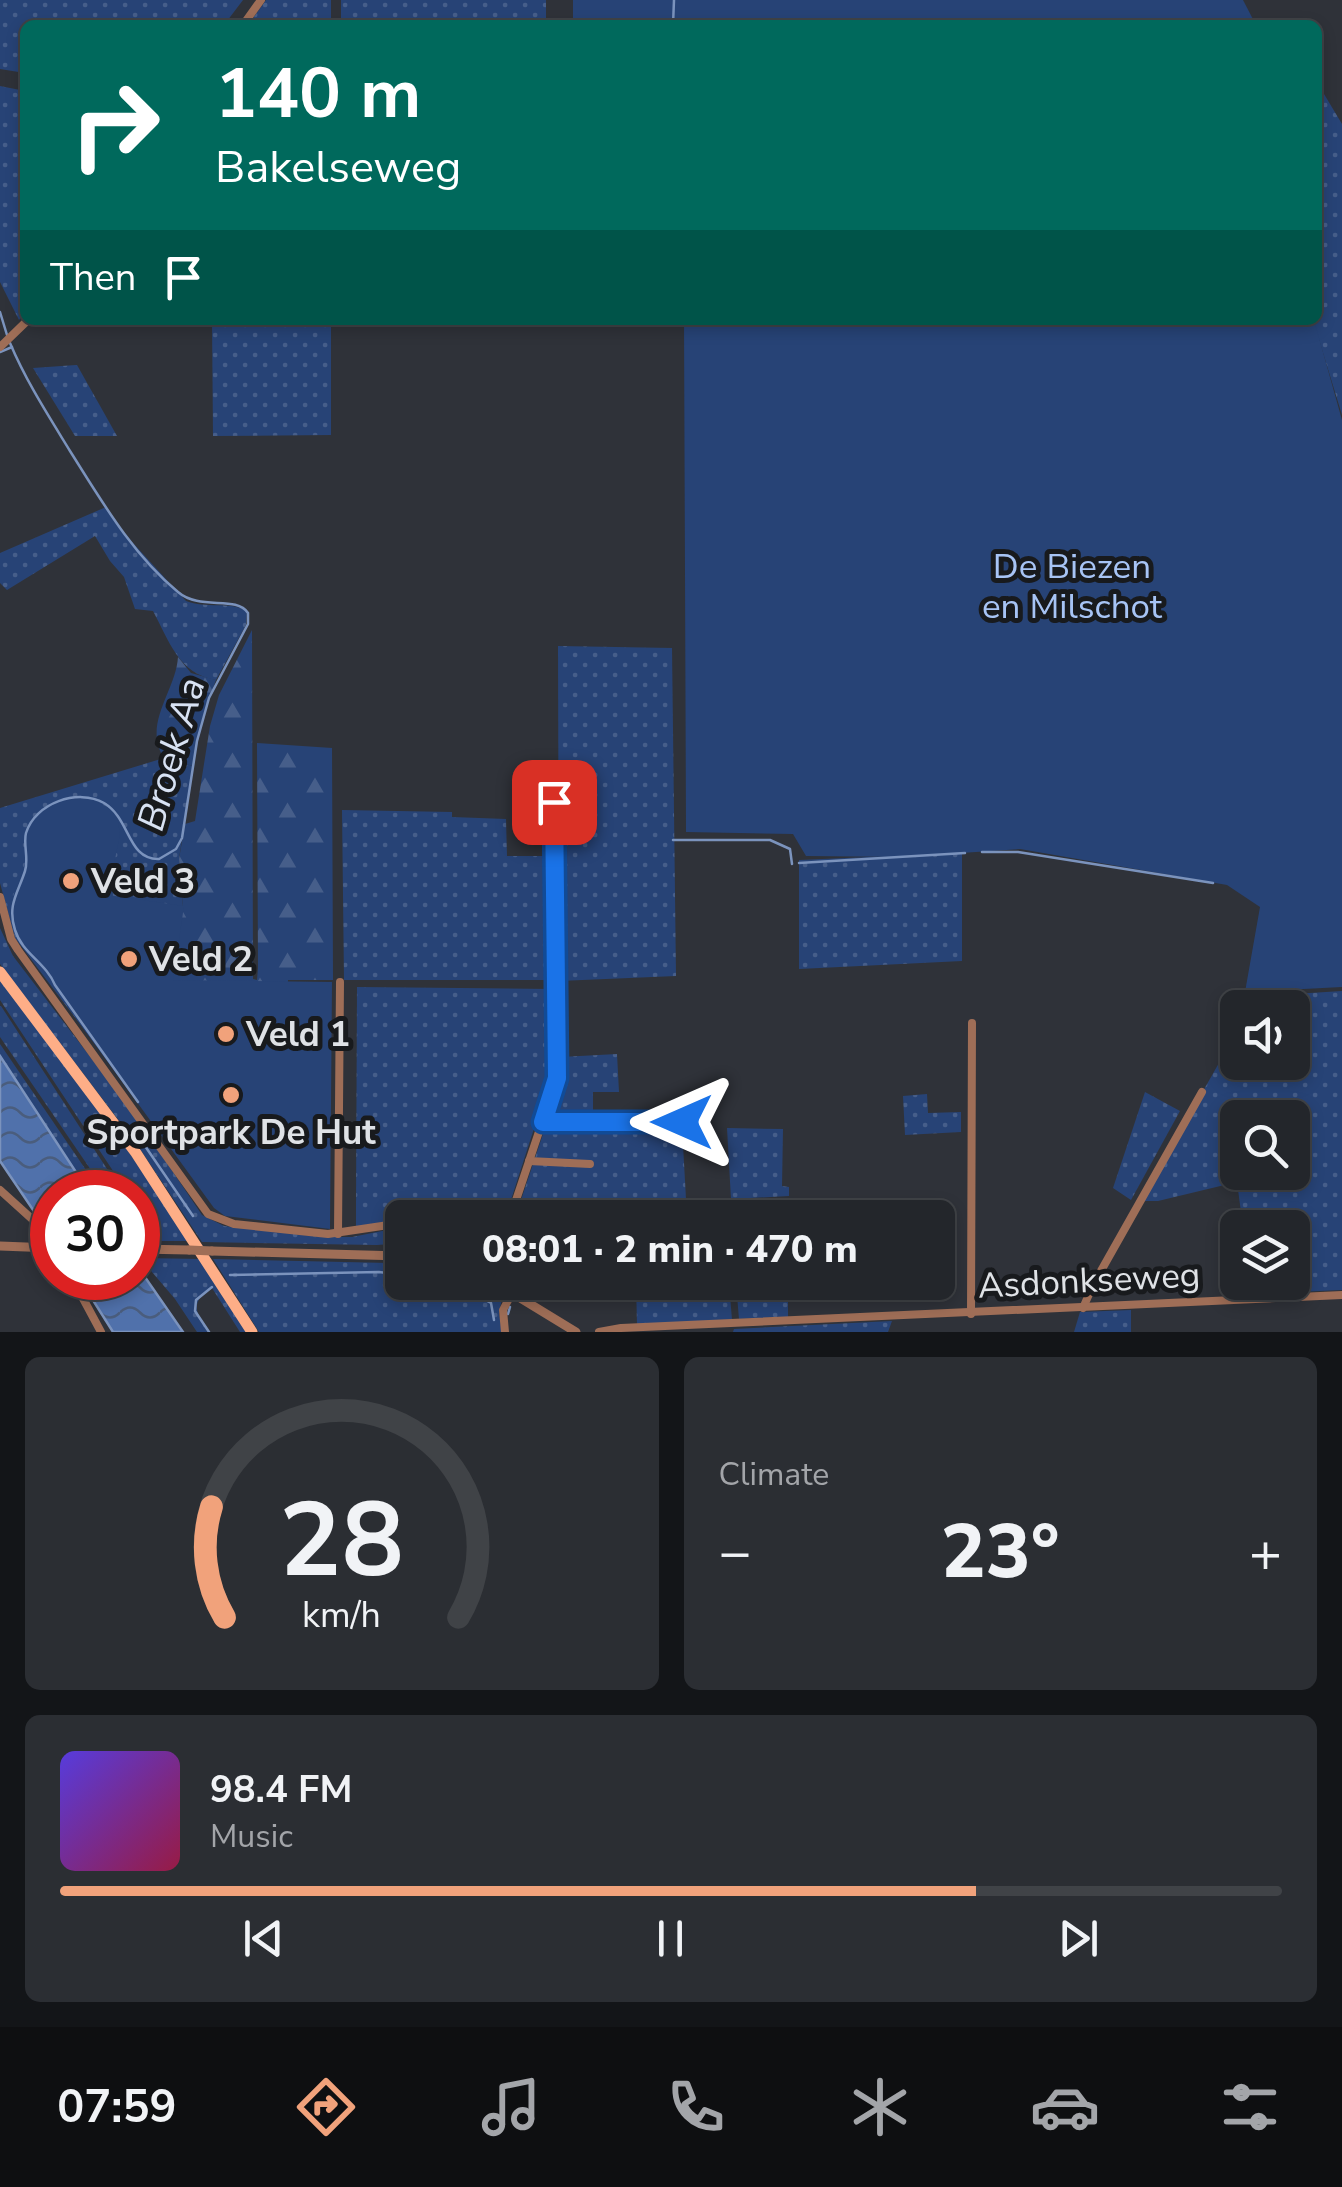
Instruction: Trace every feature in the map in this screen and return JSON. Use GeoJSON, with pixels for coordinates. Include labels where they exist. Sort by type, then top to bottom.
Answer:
{"type":"FeatureCollection","features":[{"type":"Feature","properties":{"kind":"main road"},"geometry":{"type":"LineString","coordinates":[[0,972],[125,1138],[252,1332]]}},
{"type":"Feature","properties":{"kind":"street"},"geometry":{"type":"LineString","coordinates":[[246,20],[261,0]]}},
{"type":"Feature","properties":{"kind":"street"},"geometry":{"type":"LineString","coordinates":[[0,348],[23,325]]}},
{"type":"Feature","properties":{"kind":"street"},"geometry":{"type":"LineString","coordinates":[[516,1200],[557,1078],[554,802]]}},
{"type":"Feature","properties":{"kind":"street"},"geometry":{"type":"LineString","coordinates":[[0,896],[18,950],[208,1214],[234,1224],[338,1234],[385,1227]]}},
{"type":"Feature","properties":{"kind":"street"},"geometry":{"type":"LineString","coordinates":[[338,1234],[340,982]]}},
{"type":"Feature","properties":{"kind":"street"},"geometry":{"type":"LineString","coordinates":[[971,1314],[972,1023]]}},
{"type":"Feature","properties":{"kind":"street"},"geometry":{"type":"LineString","coordinates":[[1083,1308],[1202,1092]]}},
{"type":"Feature","properties":{"kind":"street"},"geometry":{"type":"LineString","coordinates":[[543,1122],[682,1122]]}},
{"type":"Feature","properties":{"kind":"street"},"geometry":{"type":"LineString","coordinates":[[529,1162],[590,1164]]}},
{"type":"Feature","properties":{"kind":"street"},"geometry":{"type":"LineString","coordinates":[[0,1190],[30,1216]]}},
{"type":"Feature","properties":{"kind":"street"},"geometry":{"type":"LineString","coordinates":[[0,1246],[30,1247]]}},
{"type":"Feature","properties":{"kind":"street"},"geometry":{"type":"LineString","coordinates":[[160,1250],[385,1256]]}},
{"type":"Feature","properties":{"kind":"street","name":"Asdonkseweg"},"geometry":{"type":"LineString","coordinates":[[599,1332],[1342,1295]]}},
{"type":"Feature","properties":{"kind":"street"},"geometry":{"type":"LineString","coordinates":[[84,1300],[101,1332]]}},
{"type":"Feature","properties":{"kind":"street"},"geometry":{"type":"LineString","coordinates":[[505,1332],[503,1310],[508,1300]]}},
{"type":"Feature","properties":{"kind":"street"},"geometry":{"type":"LineString","coordinates":[[523,1300],[576,1332]]}},
{"type":"Feature","properties":{"kind":"green space"},"geometry":{"type":"Polygon","coordinates":[[[0,0],[243,0],[228,20],[20,20],[20,72],[0,69],[0,0]]]}},
{"type":"Feature","properties":{"kind":"green space"},"geometry":{"type":"Polygon","coordinates":[[[266,0],[331,0],[331,20],[252,20],[266,0]]]}},
{"type":"Feature","properties":{"kind":"green space"},"geometry":{"type":"Polygon","coordinates":[[[341,0],[546,0],[546,20],[341,20],[341,0]]]}},
{"type":"Feature","properties":{"kind":"green space"},"geometry":{"type":"Polygon","coordinates":[[[573,0],[1243,0],[1253,20],[573,20],[573,0]]]}},
{"type":"Feature","properties":{"kind":"green space"},"geometry":{"type":"Polygon","coordinates":[[[0,86],[20,90],[19,320],[0,282],[0,86]]]}},
{"type":"Feature","properties":{"kind":"green space"},"geometry":{"type":"Polygon","coordinates":[[[1322,91],[1342,124],[1342,415],[1315,325],[1322,325],[1322,91]]]}},
{"type":"Feature","properties":{"kind":"green space"},"geometry":{"type":"Polygon","coordinates":[[[212,325],[331,325],[331,435],[213,436],[212,325]]]}},
{"type":"Feature","properties":{"kind":"green space","name":"De Biezen en Milschot"},"geometry":{"type":"Polygon","coordinates":[[[684,325],[1315,325],[1342,420],[1342,987],[1245,990],[1260,907],[1227,885],[1020,849],[900,857],[806,856],[793,834],[686,832],[684,325]]]}},
{"type":"Feature","properties":{"kind":"green space"},"geometry":{"type":"Polygon","coordinates":[[[77,365],[117,436],[75,436],[33,368],[77,365]]]}},
{"type":"Feature","properties":{"kind":"green space"},"geometry":{"type":"Polygon","coordinates":[[[106,507],[122,531],[186,601],[247,611],[246,625],[216,680],[203,677],[184,663],[153,611],[135,609],[124,577],[95,536],[7,590],[0,583],[0,553],[106,507]]]}},
{"type":"Feature","properties":{"kind":"green space"},"geometry":{"type":"Polygon","coordinates":[[[252,630],[253,979],[257,980],[258,968],[257,743],[332,748],[333,980],[288,980],[287,998],[164,999],[183,908],[179,859],[185,824],[195,821],[210,726],[219,695],[252,630]]]}},
{"type":"Feature","properties":{"kind":"green space"},"geometry":{"type":"Polygon","coordinates":[[[558,646],[672,648],[676,976],[559,981],[558,646]]]}},
{"type":"Feature","properties":{"kind":"green space"},"geometry":{"type":"Polygon","coordinates":[[[178,657],[191,673],[216,680],[203,716],[193,766],[164,758],[158,745],[158,720],[178,657]]]}},
{"type":"Feature","properties":{"kind":"green space"},"geometry":{"type":"Polygon","coordinates":[[[164,758],[193,766],[179,859],[183,908],[132,1093],[15,938],[0,883],[0,808],[164,758]]]}},
{"type":"Feature","properties":{"kind":"green space","name":"Sportpark De Hut"},"geometry":{"type":"Polygon","coordinates":[[[88,798],[116,811],[120,834],[108,895],[184,906],[173,980],[332,982],[330,1229],[225,1216],[214,1208],[11,929],[11,903],[25,863],[28,826],[49,806],[88,798]]]}},
{"type":"Feature","properties":{"kind":"green space"},"geometry":{"type":"Polygon","coordinates":[[[342,810],[452,812],[452,817],[506,819],[507,856],[549,856],[549,980],[344,980],[342,810]]]}},
{"type":"Feature","properties":{"kind":"green space"},"geometry":{"type":"Polygon","coordinates":[[[962,853],[962,961],[799,969],[799,860],[962,853]]]}},
{"type":"Feature","properties":{"kind":"green space"},"geometry":{"type":"Polygon","coordinates":[[[0,928],[13,956],[131,1110],[202,1215],[224,1226],[321,1237],[352,1237],[385,1230],[385,1244],[202,1242],[160,1179],[160,1170],[154,1170],[0,964],[0,928]]]}},
{"type":"Feature","properties":{"kind":"green space"},"geometry":{"type":"Polygon","coordinates":[[[0,978],[141,1170],[112,1170],[0,1000],[0,978]]]}},
{"type":"Feature","properties":{"kind":"green space"},"geometry":{"type":"Polygon","coordinates":[[[357,987],[550,989],[550,1079],[511,1200],[385,1200],[385,1209],[356,1209],[357,987]]]}},
{"type":"Feature","properties":{"kind":"green space"},"geometry":{"type":"Polygon","coordinates":[[[1342,991],[1342,1290],[1310,1291],[1310,1210],[1241,1210],[1238,1190],[1310,1190],[1310,1100],[1220,1100],[1220,1186],[1158,1201],[1141,1201],[1220,1061],[1220,1080],[1310,1080],[1310,993],[1342,991]]]}},
{"type":"Feature","properties":{"kind":"green space"},"geometry":{"type":"Polygon","coordinates":[[[1,1006],[108,1170],[91,1170],[0,1037],[1,1006]]]}},
{"type":"Feature","properties":{"kind":"green space"},"geometry":{"type":"Polygon","coordinates":[[[0,1044],[86,1170],[75,1170],[0,1056],[0,1044]]]}},
{"type":"Feature","properties":{"kind":"green space"},"geometry":{"type":"Polygon","coordinates":[[[617,1054],[619,1092],[593,1092],[593,1119],[548,1117],[560,1081],[561,1057],[617,1054]]]}},
{"type":"Feature","properties":{"kind":"green space"},"geometry":{"type":"Polygon","coordinates":[[[1145,1092],[1180,1111],[1131,1200],[1113,1188],[1145,1092]]]}},
{"type":"Feature","properties":{"kind":"green space"},"geometry":{"type":"Polygon","coordinates":[[[927,1094],[928,1113],[961,1112],[961,1132],[905,1135],[903,1096],[927,1094]]]}},
{"type":"Feature","properties":{"kind":"green space"},"geometry":{"type":"Polygon","coordinates":[[[546,1125],[682,1127],[686,1200],[521,1200],[546,1125]]]}},
{"type":"Feature","properties":{"kind":"green space"},"geometry":{"type":"Polygon","coordinates":[[[727,1128],[783,1129],[782,1186],[789,1187],[789,1196],[731,1199],[727,1128]]]}},
{"type":"Feature","properties":{"kind":"green space"},"geometry":{"type":"Polygon","coordinates":[[[160,1197],[191,1241],[160,1241],[160,1197]]]}},
{"type":"Feature","properties":{"kind":"green space"},"geometry":{"type":"Polygon","coordinates":[[[356,1209],[385,1209],[385,1222],[356,1228],[356,1209]]]}},
{"type":"Feature","properties":{"kind":"green space"},"geometry":{"type":"Polygon","coordinates":[[[160,1258],[202,1259],[248,1332],[240,1332],[212,1288],[197,1303],[208,1332],[197,1332],[160,1281],[160,1258]]]}},
{"type":"Feature","properties":{"kind":"green space"},"geometry":{"type":"Polygon","coordinates":[[[213,1259],[385,1263],[385,1300],[502,1300],[502,1332],[259,1332],[213,1259]]]}},
{"type":"Feature","properties":{"kind":"green space"},"geometry":{"type":"Polygon","coordinates":[[[636,1300],[730,1300],[732,1320],[637,1324],[636,1300]]]}},
{"type":"Feature","properties":{"kind":"green space"},"geometry":{"type":"Polygon","coordinates":[[[737,1300],[788,1300],[788,1317],[739,1319],[737,1300]]]}},
{"type":"Feature","properties":{"kind":"green space"},"geometry":{"type":"Polygon","coordinates":[[[1131,1310],[1131,1332],[1074,1332],[1080,1312],[1131,1310]]]}},
{"type":"Feature","properties":{"kind":"green space"},"geometry":{"type":"Polygon","coordinates":[[[892,1321],[888,1332],[733,1332],[734,1329],[892,1321]]]}},
{"type":"Feature","properties":{"kind":"water"},"geometry":{"type":"Polygon","coordinates":[[[0,1056],[75,1170],[30,1170],[30,1205],[0,1161],[0,1056]]]}},
{"type":"Feature","properties":{"kind":"water"},"geometry":{"type":"Polygon","coordinates":[[[160,1299],[183,1332],[113,1332],[93,1300],[160,1299]]]}},
{"type":"Feature","properties":{"kind":"waterway"},"geometry":{"type":"LineString","coordinates":[[673,20],[674,0]]}},
{"type":"Feature","properties":{"kind":"waterway","name":"Broek Aa"},"geometry":{"type":"LineString","coordinates":[[0,312],[7,335]]}},
{"type":"Feature","properties":{"kind":"waterway","name":"Broek Aa"},"geometry":{"type":"LineString","coordinates":[[10,343],[70,451],[118,526],[146,561],[187,598],[235,605],[248,613],[248,624],[209,698],[197,741],[182,838],[176,849],[159,859],[149,858],[135,846],[113,810],[82,797],[48,806],[31,822],[26,833],[26,866],[13,906],[18,938],[46,970],[138,1102]]}},
{"type":"Feature","properties":{"kind":"waterway"},"geometry":{"type":"LineString","coordinates":[[0,352],[12,347]]}},
{"type":"Feature","properties":{"kind":"waterway"},"geometry":{"type":"LineString","coordinates":[[673,840],[770,840],[790,849],[792,864]]}},
{"type":"Feature","properties":{"kind":"waterway"},"geometry":{"type":"LineString","coordinates":[[982,852],[1018,852],[1213,883]]}},
{"type":"Feature","properties":{"kind":"waterway"},"geometry":{"type":"LineString","coordinates":[[799,863],[965,853]]}},
{"type":"Feature","properties":{"kind":"waterway"},"geometry":{"type":"LineString","coordinates":[[132,1127],[193,1216]]}},
{"type":"Feature","properties":{"kind":"waterway"},"geometry":{"type":"LineString","coordinates":[[230,1275],[385,1273]]}},
{"type":"Feature","properties":{"kind":"waterway"},"geometry":{"type":"LineString","coordinates":[[209,1332],[195,1311],[196,1300],[212,1287]]}},
{"type":"Feature","properties":{"kind":"waterway"},"geometry":{"type":"LineString","coordinates":[[485,1300],[491,1303],[494,1320]]}},
{"type":"Feature","properties":{"kind":"waterway"},"geometry":{"type":"LineString","coordinates":[[508,1314],[510,1307]]}},
{"type":"Feature","properties":{"kind":"place","name":"Veld 3"},"geometry":{"type":"Point","coordinates":[71,881]}},
{"type":"Feature","properties":{"kind":"place","name":"Veld 2"},"geometry":{"type":"Point","coordinates":[129,959]}},
{"type":"Feature","properties":{"kind":"place","name":"Veld 1"},"geometry":{"type":"Point","coordinates":[226,1034]}},
{"type":"Feature","properties":{"kind":"place","name":"Sportpark De Hut"},"geometry":{"type":"Point","coordinates":[231,1095]}},
{"type":"Feature","properties":{"kind":"route"},"geometry":{"type":"LineString","coordinates":[[554,802],[557,1078],[543,1122],[682,1122]]}}]}
